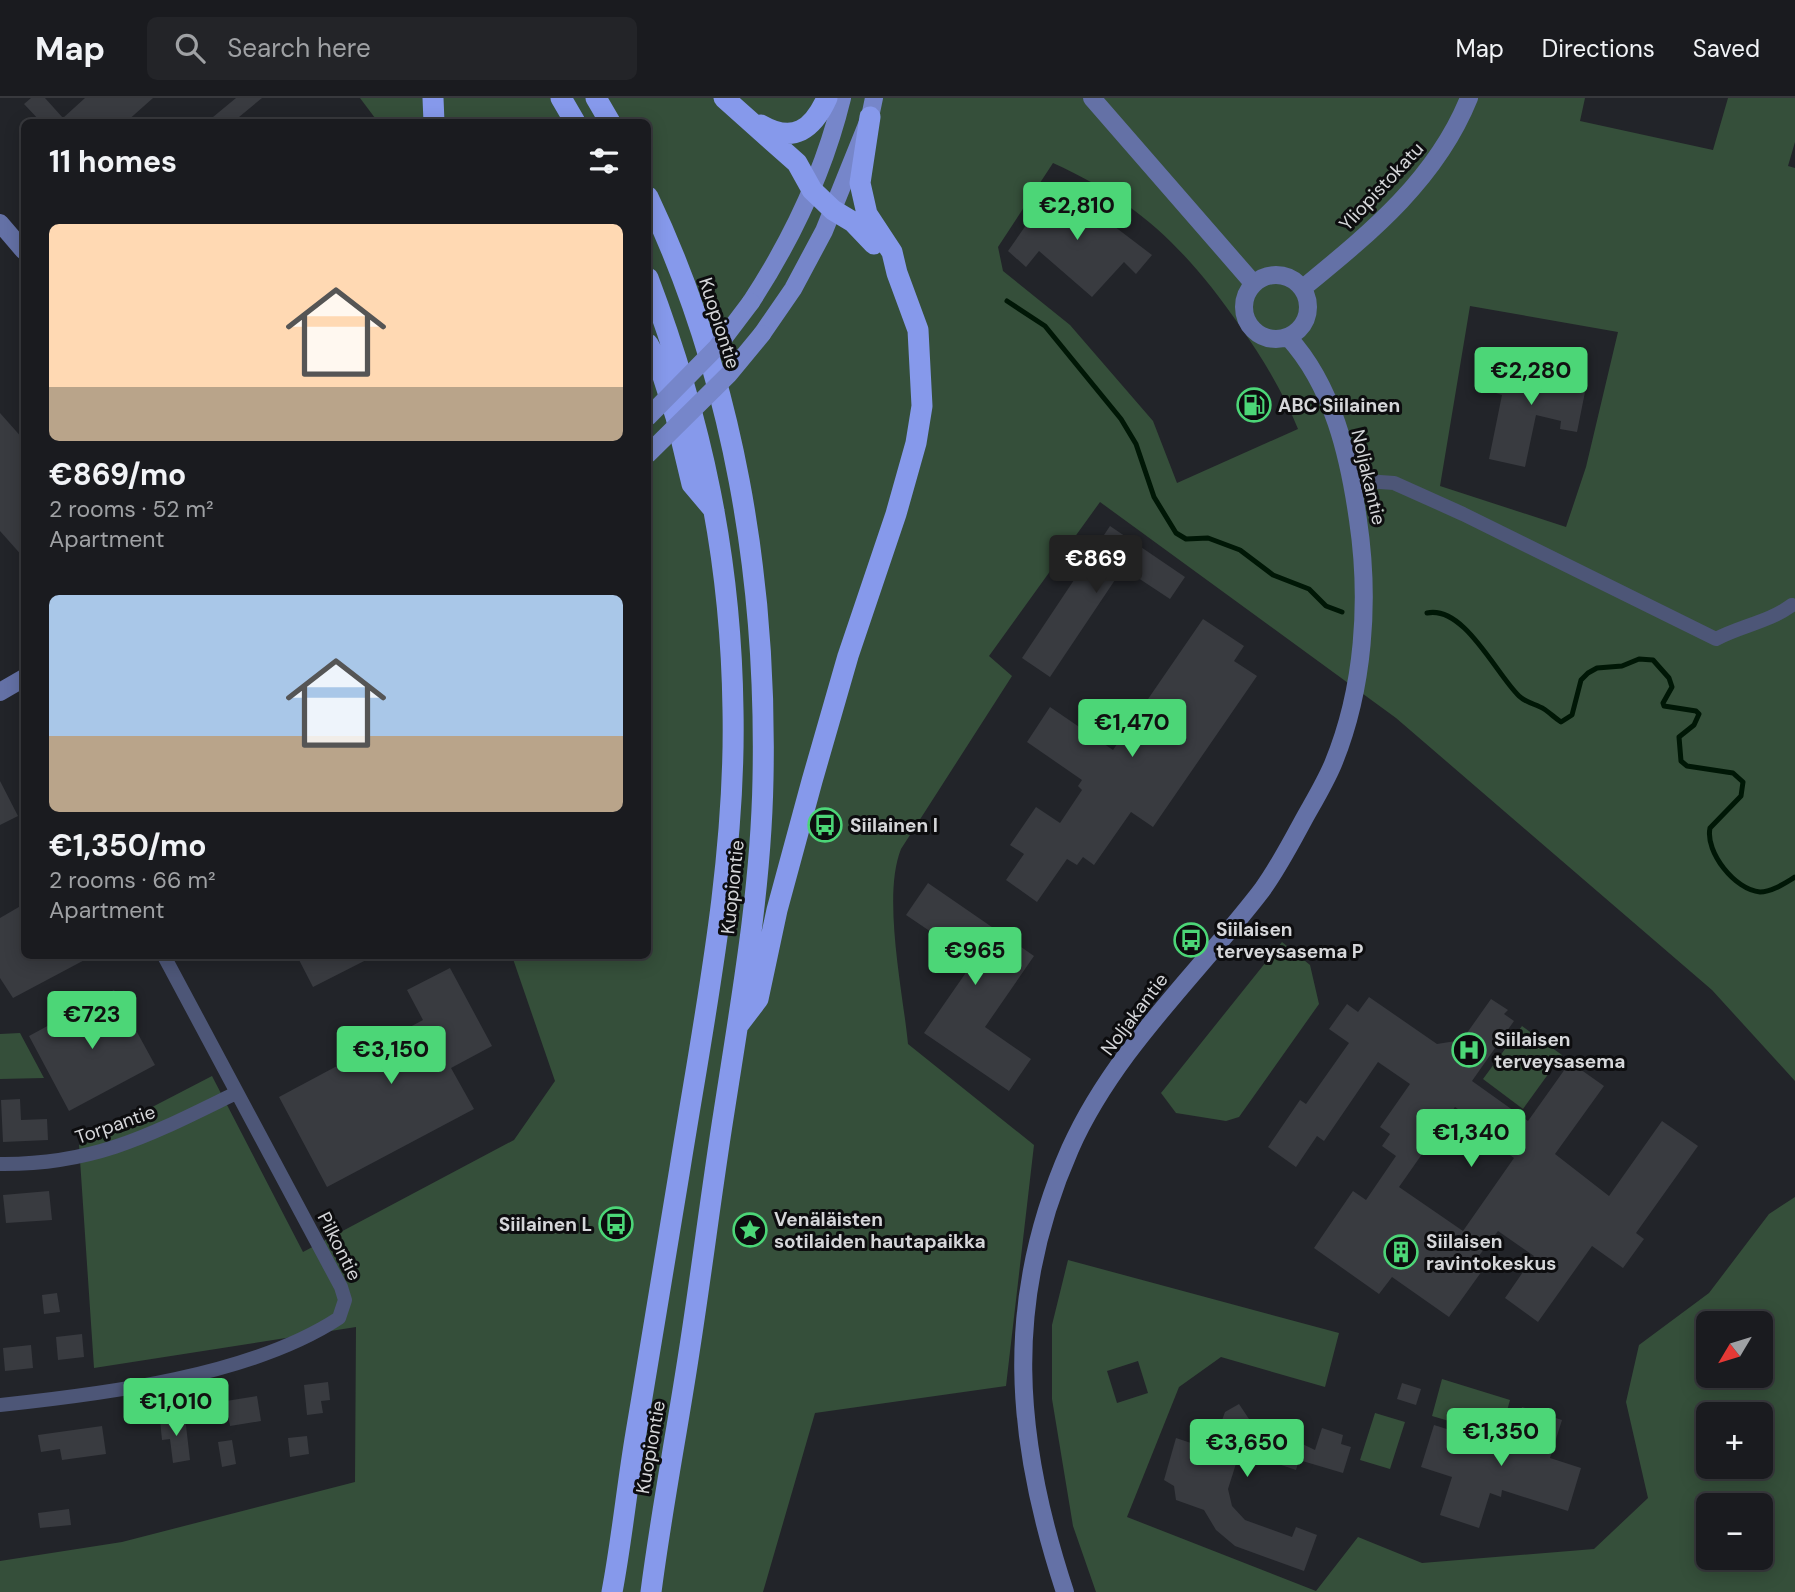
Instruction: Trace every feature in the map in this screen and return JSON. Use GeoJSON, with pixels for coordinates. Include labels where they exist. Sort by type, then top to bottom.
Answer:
{"type":"FeatureCollection","features":[{"type":"Feature","properties":{"kind":"highway"},"geometry":{"type":"LineString","coordinates":[[433,98],[434,119]]}},
{"type":"Feature","properties":{"kind":"highway"},"geometry":{"type":"LineString","coordinates":[[561,98],[573,119]]}},
{"type":"Feature","properties":{"kind":"highway"},"geometry":{"type":"LineString","coordinates":[[596,98],[608,119]]}},
{"type":"Feature","properties":{"kind":"highway"},"geometry":{"type":"LineString","coordinates":[[724,98],[797,163],[812,190],[833,210],[868,236],[897,274]]}},
{"type":"Feature","properties":{"kind":"highway"},"geometry":{"type":"LineString","coordinates":[[745,116],[773,132],[790,134],[808,127],[820,114],[827,98]]}},
{"type":"Feature","properties":{"kind":"highway"},"geometry":{"type":"LineString","coordinates":[[738,1026],[758,999],[777,910],[812,781],[916,443],[922,405],[918,330],[897,274],[892,252],[867,214],[860,183],[872,107]]}},
{"type":"Feature","properties":{"kind":"highway","name":"Kuopiontie"},"geometry":{"type":"LineString","coordinates":[[651,205],[699,325],[727,422],[745,508],[760,624],[763,782],[757,880],[738,1026],[652,1592]]}},
{"type":"Feature","properties":{"kind":"highway","name":"Kuopiontie"},"geometry":{"type":"LineString","coordinates":[[612,1592],[724,878],[733,712],[730,627],[716,512],[699,434],[651,286]]}},
{"type":"Feature","properties":{"kind":"highway"},"geometry":{"type":"LineString","coordinates":[[651,349],[659,364],[676,417],[692,484],[716,512]]}},
{"type":"Feature","properties":{"kind":"main road"},"geometry":{"type":"LineString","coordinates":[[651,414],[717,347],[751,302],[784,251],[812,190],[842,98]]}},
{"type":"Feature","properties":{"kind":"main road"},"geometry":{"type":"LineString","coordinates":[[1092,98],[1253,283]]}},
{"type":"Feature","properties":{"kind":"main road","name":"Yliopistokatu"},"geometry":{"type":"LineString","coordinates":[[1303,288],[1371,232],[1436,162],[1469,98]]}},
{"type":"Feature","properties":{"kind":"main road"},"geometry":{"type":"LineString","coordinates":[[651,451],[729,374],[762,334],[793,289],[833,210],[872,107]]}},
{"type":"Feature","properties":{"kind":"main road"},"geometry":{"type":"LineString","coordinates":[[0,223],[21,248]]}},
{"type":"Feature","properties":{"kind":"main road"},"geometry":{"type":"LineString","coordinates":[[1273,274],[1284,275],[1303,288],[1308,300],[1305,322],[1288,337],[1267,338],[1249,325],[1243,304],[1253,283],[1273,274]]}},
{"type":"Feature","properties":{"kind":"main road","name":"Noljakantie"},"geometry":{"type":"LineString","coordinates":[[1065,1592],[1046,1534],[1028,1455],[1024,1401],[1024,1334],[1030,1281],[1048,1207],[1071,1148],[1097,1100],[1160,1011],[1262,890],[1293,840],[1333,764],[1359,670],[1363,622],[1362,540],[1352,480],[1329,401],[1309,360],[1288,337]]}},
{"type":"Feature","properties":{"kind":"main road"},"geometry":{"type":"LineString","coordinates":[[0,692],[21,684]]}},
{"type":"Feature","properties":{"kind":"street"},"geometry":{"type":"LineString","coordinates":[[1352,480],[1394,483],[1440,503],[1716,639],[1733,630],[1776,616],[1792,605]]}},
{"type":"Feature","properties":{"kind":"street","name":"Pilkontie"},"geometry":{"type":"LineString","coordinates":[[0,1405],[143,1386],[234,1363],[315,1334],[339,1318],[345,1300],[341,1287],[166,959]]}},
{"type":"Feature","properties":{"kind":"street","name":"Torpantie"},"geometry":{"type":"LineString","coordinates":[[0,1164],[29,1164],[87,1156],[138,1140],[236,1093]]}},
{"type":"Feature","properties":{"kind":"green space"},"geometry":{"type":"Polygon","coordinates":[[[360,98],[1585,98],[1580,121],[1713,150],[1728,98],[1795,98],[1795,142],[1788,166],[1795,168],[1795,1081],[1712,990],[1396,718],[1100,502],[989,656],[1012,676],[901,849],[893,892],[896,945],[908,1044],[1034,1145],[1006,1386],[815,1413],[763,1592],[0,1592],[0,1561],[122,1542],[355,1482],[356,1327],[94,1368],[79,1145],[212,1076],[303,1252],[514,1140],[555,1081],[513,959],[651,959],[651,119],[376,119],[360,98]],[[1053,163],[998,247],[1003,271],[1070,325],[1153,421],[1177,483],[1298,429],[1265,363],[1201,274],[1180,251],[1136,212],[1084,178],[1053,163]],[[1470,306],[1440,486],[1566,527],[1586,467],[1618,332],[1470,306]]]}},
{"type":"Feature","properties":{"kind":"green space"},"geometry":{"type":"Polygon","coordinates":[[[1282,942],[1310,965],[1319,1004],[1239,1117],[1226,1121],[1176,1113],[1161,1093],[1282,942]]]}},
{"type":"Feature","properties":{"kind":"green space"},"geometry":{"type":"Polygon","coordinates":[[[1522,1026],[1562,1055],[1523,1109],[1483,1079],[1522,1026]]]}},
{"type":"Feature","properties":{"kind":"green space"},"geometry":{"type":"Polygon","coordinates":[[[20,1033],[44,1078],[0,1079],[0,1034],[20,1033]]]}},
{"type":"Feature","properties":{"kind":"green space"},"geometry":{"type":"Polygon","coordinates":[[[1795,1197],[1795,1592],[1096,1592],[1073,1526],[1052,1399],[1052,1325],[1068,1260],[1339,1333],[1325,1387],[1221,1357],[1179,1387],[1127,1517],[1316,1591],[1358,1537],[1422,1563],[1594,1549],[1648,1498],[1626,1402],[1639,1345],[1709,1293],[1769,1214],[1795,1197]],[[1138,1361],[1107,1371],[1117,1403],[1148,1393],[1138,1361]]]}},
{"type":"Feature","properties":{"kind":"green space"},"geometry":{"type":"Polygon","coordinates":[[[1442,1379],[1510,1400],[1500,1436],[1432,1416],[1442,1379]]]}},
{"type":"Feature","properties":{"kind":"green space"},"geometry":{"type":"Polygon","coordinates":[[[1375,1413],[1405,1422],[1390,1469],[1360,1460],[1375,1413]]]}},
{"type":"Feature","properties":{"kind":"building"},"geometry":{"type":"Polygon","coordinates":[[[31,98],[45,98],[63,118],[85,98],[153,98],[129,119],[38,119],[24,104],[31,98]]]}},
{"type":"Feature","properties":{"kind":"building"},"geometry":{"type":"Polygon","coordinates":[[[236,98],[262,98],[237,119],[211,119],[236,98]]]}},
{"type":"Feature","properties":{"kind":"building"},"geometry":{"type":"Polygon","coordinates":[[[1056,182],[1152,255],[1136,274],[1124,262],[1092,297],[1039,251],[1026,267],[1008,251],[1056,182]]]}},
{"type":"Feature","properties":{"kind":"building"},"geometry":{"type":"Polygon","coordinates":[[[1511,354],[1547,361],[1544,378],[1586,387],[1577,432],[1560,429],[1561,421],[1536,415],[1525,467],[1489,459],[1502,395],[1493,392],[1511,354]]]}},
{"type":"Feature","properties":{"kind":"building"},"geometry":{"type":"Polygon","coordinates":[[[0,413],[21,437],[21,555],[0,531],[0,413]]]}},
{"type":"Feature","properties":{"kind":"building"},"geometry":{"type":"Polygon","coordinates":[[[1110,526],[1185,577],[1170,599],[1123,568],[1050,677],[1022,658],[1110,526]]]}},
{"type":"Feature","properties":{"kind":"building"},"geometry":{"type":"Polygon","coordinates":[[[1203,619],[1244,646],[1234,661],[1257,676],[1153,827],[1131,812],[1094,865],[1083,857],[1077,865],[1067,859],[1037,902],[1006,880],[1024,854],[1010,845],[1036,807],[1060,823],[1082,790],[1078,786],[1082,780],[1027,742],[1050,707],[1113,750],[1203,619]]]}},
{"type":"Feature","properties":{"kind":"building"},"geometry":{"type":"Polygon","coordinates":[[[0,781],[18,816],[0,825],[0,781]]]}},
{"type":"Feature","properties":{"kind":"building"},"geometry":{"type":"Polygon","coordinates":[[[928,883],[1034,956],[985,1027],[1031,1059],[1009,1091],[924,1033],[974,961],[906,915],[928,883]]]}},
{"type":"Feature","properties":{"kind":"building"},"geometry":{"type":"Polygon","coordinates":[[[21,906],[21,959],[86,959],[13,998],[0,978],[0,918],[21,906]]]}},
{"type":"Feature","properties":{"kind":"building"},"geometry":{"type":"Polygon","coordinates":[[[299,959],[368,959],[313,987],[299,959]]]}},
{"type":"Feature","properties":{"kind":"building"},"geometry":{"type":"Polygon","coordinates":[[[450,968],[492,1046],[451,1068],[474,1109],[327,1187],[279,1097],[423,1020],[407,990],[450,968]]]}},
{"type":"Feature","properties":{"kind":"building"},"geometry":{"type":"Polygon","coordinates":[[[114,990],[155,1065],[69,1111],[29,1036],[114,990]]]}},
{"type":"Feature","properties":{"kind":"building"},"geometry":{"type":"Polygon","coordinates":[[[1369,997],[1437,1044],[1462,1040],[1491,999],[1508,1010],[1504,1014],[1514,1021],[1472,1081],[1528,1121],[1570,1062],[1604,1086],[1555,1154],[1609,1196],[1662,1121],[1698,1146],[1636,1233],[1644,1239],[1623,1268],[1592,1246],[1538,1322],[1505,1298],[1534,1256],[1498,1231],[1478,1257],[1487,1264],[1449,1317],[1392,1277],[1379,1294],[1314,1248],[1353,1191],[1366,1200],[1396,1156],[1382,1146],[1390,1134],[1380,1127],[1410,1084],[1378,1062],[1324,1141],[1317,1136],[1296,1167],[1268,1147],[1300,1100],[1306,1104],[1349,1043],[1329,1029],[1347,1004],[1358,1012],[1369,997]],[[1455,1107],[1399,1187],[1463,1231],[1514,1158],[1474,1129],[1478,1123],[1455,1107]]]}},
{"type":"Feature","properties":{"kind":"building"},"geometry":{"type":"Polygon","coordinates":[[[20,1099],[21,1120],[47,1119],[48,1140],[3,1142],[1,1100],[20,1099]]]}},
{"type":"Feature","properties":{"kind":"building"},"geometry":{"type":"Polygon","coordinates":[[[49,1191],[52,1220],[6,1223],[3,1195],[49,1191]]]}},
{"type":"Feature","properties":{"kind":"building"},"geometry":{"type":"Polygon","coordinates":[[[57,1293],[60,1312],[44,1314],[42,1295],[57,1293]]]}},
{"type":"Feature","properties":{"kind":"building"},"geometry":{"type":"Polygon","coordinates":[[[82,1334],[84,1357],[58,1360],[56,1337],[82,1334]]]}},
{"type":"Feature","properties":{"kind":"building"},"geometry":{"type":"Polygon","coordinates":[[[31,1345],[33,1368],[5,1371],[3,1348],[31,1345]]]}},
{"type":"Feature","properties":{"kind":"building"},"geometry":{"type":"Polygon","coordinates":[[[328,1382],[330,1400],[321,1401],[323,1413],[307,1415],[304,1385],[328,1382]]]}},
{"type":"Feature","properties":{"kind":"building"},"geometry":{"type":"Polygon","coordinates":[[[1402,1383],[1421,1389],[1416,1405],[1397,1399],[1402,1383]]]}},
{"type":"Feature","properties":{"kind":"building"},"geometry":{"type":"Polygon","coordinates":[[[257,1396],[261,1421],[230,1426],[226,1401],[257,1396]]]}},
{"type":"Feature","properties":{"kind":"building"},"geometry":{"type":"Polygon","coordinates":[[[1239,1404],[1249,1419],[1294,1433],[1292,1439],[1315,1450],[1322,1428],[1343,1435],[1341,1444],[1351,1447],[1343,1473],[1299,1460],[1296,1470],[1240,1451],[1228,1489],[1232,1506],[1245,1520],[1292,1537],[1296,1527],[1317,1535],[1304,1571],[1235,1546],[1216,1530],[1204,1510],[1176,1500],[1174,1486],[1164,1480],[1176,1438],[1191,1443],[1196,1427],[1217,1434],[1225,1412],[1239,1404]]]}},
{"type":"Feature","properties":{"kind":"building"},"geometry":{"type":"Polygon","coordinates":[[[1522,1407],[1562,1420],[1550,1458],[1581,1468],[1568,1511],[1502,1490],[1501,1497],[1490,1493],[1479,1528],[1440,1515],[1452,1477],[1421,1467],[1434,1425],[1510,1449],[1522,1407]]]}},
{"type":"Feature","properties":{"kind":"building"},"geometry":{"type":"Polygon","coordinates":[[[185,1417],[190,1460],[173,1463],[170,1439],[162,1440],[160,1420],[185,1417]]]}},
{"type":"Feature","properties":{"kind":"building"},"geometry":{"type":"Polygon","coordinates":[[[102,1426],[106,1454],[62,1460],[60,1449],[41,1452],[38,1435],[102,1426]]]}},
{"type":"Feature","properties":{"kind":"building"},"geometry":{"type":"Polygon","coordinates":[[[307,1436],[309,1454],[290,1457],[288,1438],[307,1436]]]}},
{"type":"Feature","properties":{"kind":"building"},"geometry":{"type":"Polygon","coordinates":[[[232,1440],[236,1464],[222,1467],[218,1442],[232,1440]]]}},
{"type":"Feature","properties":{"kind":"building"},"geometry":{"type":"Polygon","coordinates":[[[69,1509],[71,1525],[40,1528],[38,1513],[69,1509]]]}},
{"type":"Feature","properties":{"kind":"waterway"},"geometry":{"type":"LineString","coordinates":[[1007,301],[1045,326],[1121,419],[1136,444],[1154,497],[1176,533],[1186,539],[1208,538],[1240,550],[1273,575],[1309,589],[1326,606],[1342,612]]}},
{"type":"Feature","properties":{"kind":"waterway"},"geometry":{"type":"LineString","coordinates":[[1427,613],[1441,613],[1454,620],[1478,643],[1519,696],[1544,709],[1561,722],[1572,715],[1581,680],[1588,673],[1597,668],[1622,666],[1639,659],[1653,660],[1669,678],[1672,687],[1664,706],[1696,711],[1699,714],[1694,725],[1679,737],[1681,761],[1687,766],[1733,773],[1743,782],[1741,796],[1710,828],[1712,848],[1717,858],[1732,877],[1750,890],[1765,892],[1795,877]]}},
{"type":"Feature","properties":{"kind":"place","name":"ABC Siilainen"},"geometry":{"type":"Point","coordinates":[1254,405]}},
{"type":"Feature","properties":{"kind":"place","name":"Siilainen I"},"geometry":{"type":"Point","coordinates":[825,825]}},
{"type":"Feature","properties":{"kind":"place","name":"Siilaisen terveysasema P"},"geometry":{"type":"Point","coordinates":[1191,940]}},
{"type":"Feature","properties":{"kind":"place","name":"Siilaisen terveysasema"},"geometry":{"type":"Point","coordinates":[1469,1050]}},
{"type":"Feature","properties":{"kind":"place","name":"Siilainen L"},"geometry":{"type":"Point","coordinates":[616,1224]}},
{"type":"Feature","properties":{"kind":"place","name":"Venäläisten sotilaiden hautapaikka"},"geometry":{"type":"Point","coordinates":[750,1230]}},
{"type":"Feature","properties":{"kind":"place","name":"Siilaisen ravintokeskus"},"geometry":{"type":"Point","coordinates":[1401,1252]}}]}
